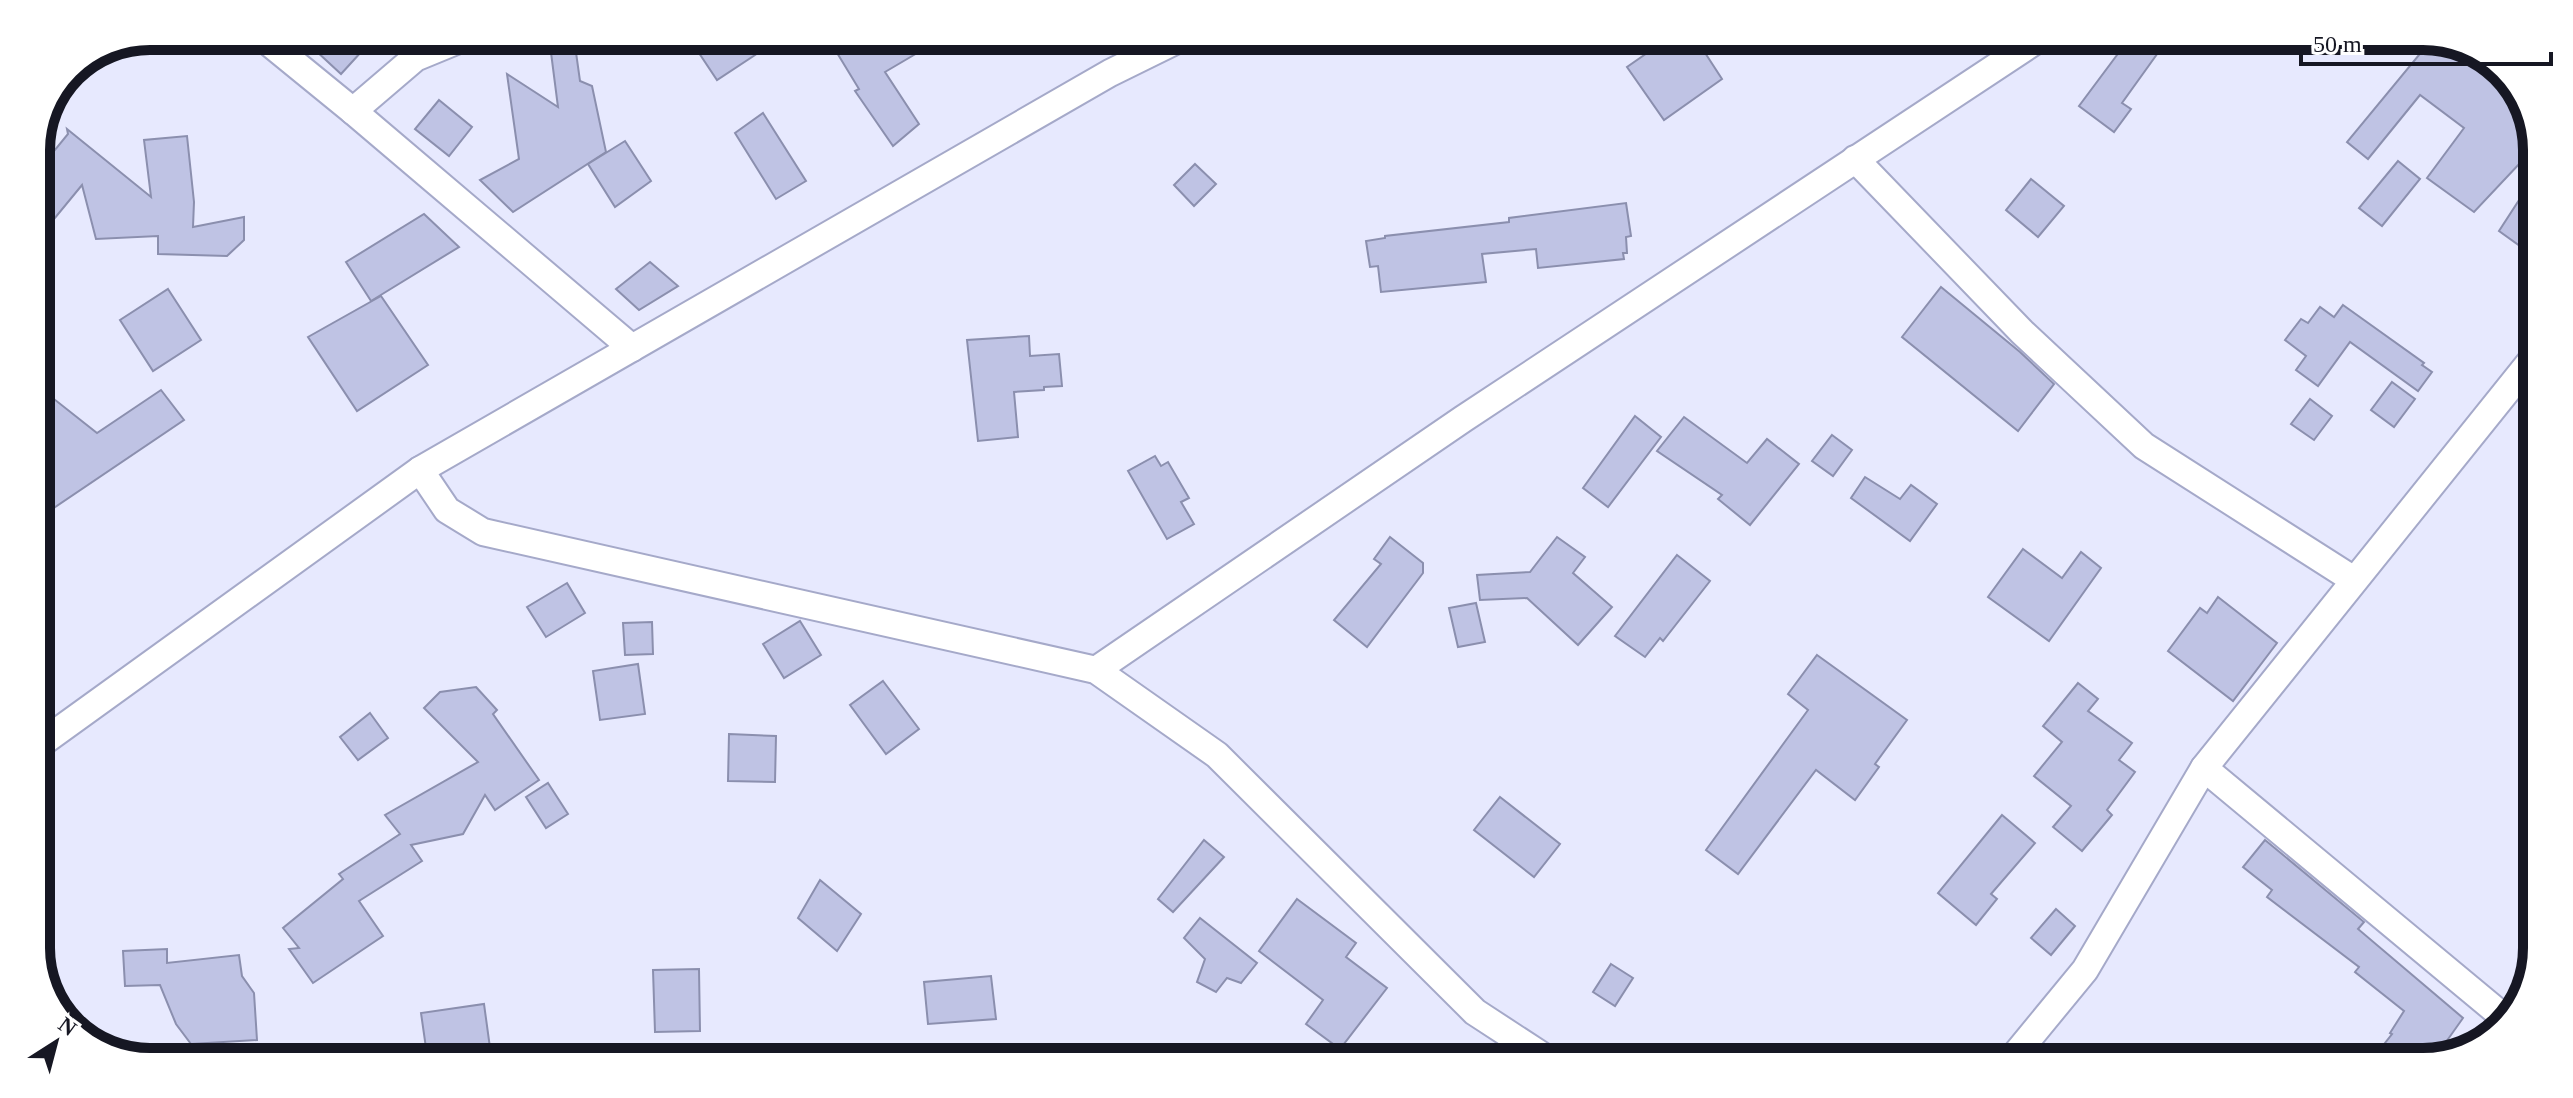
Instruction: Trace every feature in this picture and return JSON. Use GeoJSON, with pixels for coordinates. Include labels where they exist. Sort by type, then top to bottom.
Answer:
{"type":"FeatureCollection","features":[{"type":"Feature","properties":{"kind":"street"},"geometry":{"type":"LineString","coordinates":[[278,50],[632,348]]}},
{"type":"Feature","properties":{"kind":"street"},"geometry":{"type":"LineString","coordinates":[[353,111],[415,58],[432,50]]}},
{"type":"Feature","properties":{"kind":"street"},"geometry":{"type":"LineString","coordinates":[[50,737],[420,470],[1110,73],[1157,50]]}},
{"type":"Feature","properties":{"kind":"street"},"geometry":{"type":"LineString","coordinates":[[1096,670],[1450,428],[2021,50]]}},
{"type":"Feature","properties":{"kind":"street"},"geometry":{"type":"LineString","coordinates":[[1855,159],[2022,332],[2144,446],[2354,580]]}},
{"type":"Feature","properties":{"kind":"street"},"geometry":{"type":"LineString","coordinates":[[2021,1048],[2085,970],[2204,768],[2523,371]]}},
{"type":"Feature","properties":{"kind":"street"},"geometry":{"type":"LineString","coordinates":[[420,470],[447,510],[483,532],[1096,670],[1217,755],[1475,1012],[1530,1048]]}},
{"type":"Feature","properties":{"kind":"street"},"geometry":{"type":"LineString","coordinates":[[2204,768],[2499,1013]]}},
{"type":"Feature","properties":{"kind":"building"},"geometry":{"type":"Polygon","coordinates":[[[315,50],[362,51],[341,74],[315,50]]]}},
{"type":"Feature","properties":{"kind":"building"},"geometry":{"type":"Polygon","coordinates":[[[551,50],[576,50],[580,81],[592,86],[606,152],[513,212],[480,180],[519,159],[507,74],[558,107],[551,50]]]}},
{"type":"Feature","properties":{"kind":"building"},"geometry":{"type":"Polygon","coordinates":[[[697,50],[763,50],[717,80],[697,50]]]}},
{"type":"Feature","properties":{"kind":"building"},"geometry":{"type":"Polygon","coordinates":[[[835,50],[922,50],[885,72],[919,124],[893,146],[855,91],[859,89],[835,50]]]}},
{"type":"Feature","properties":{"kind":"building"},"geometry":{"type":"Polygon","coordinates":[[[1651,50],[1703,50],[1722,79],[1664,120],[1627,67],[1651,50]]]}},
{"type":"Feature","properties":{"kind":"building"},"geometry":{"type":"Polygon","coordinates":[[[2121,50],[2160,50],[2122,103],[2131,109],[2114,132],[2079,106],[2121,50]]]}},
{"type":"Feature","properties":{"kind":"building"},"geometry":{"type":"Polygon","coordinates":[[[2423,50],[2443,52],[2473,63],[2502,89],[2520,124],[2523,160],[2474,212],[2427,178],[2464,128],[2420,95],[2368,159],[2347,142],[2423,50]]]}},
{"type":"Feature","properties":{"kind":"building"},"geometry":{"type":"Polygon","coordinates":[[[439,100],[472,127],[449,156],[415,129],[439,100]]]}},
{"type":"Feature","properties":{"kind":"building"},"geometry":{"type":"Polygon","coordinates":[[[763,113],[806,181],[776,199],[735,133],[763,113]]]}},
{"type":"Feature","properties":{"kind":"building"},"geometry":{"type":"Polygon","coordinates":[[[67,129],[151,197],[144,140],[187,136],[194,202],[193,227],[244,217],[244,240],[227,256],[158,254],[158,236],[96,239],[82,185],[50,224],[50,156],[68,134],[67,129]]]}},
{"type":"Feature","properties":{"kind":"building"},"geometry":{"type":"Polygon","coordinates":[[[625,141],[651,181],[615,207],[588,164],[625,141]]]}},
{"type":"Feature","properties":{"kind":"building"},"geometry":{"type":"Polygon","coordinates":[[[2398,161],[2420,179],[2382,226],[2359,208],[2398,161]]]}},
{"type":"Feature","properties":{"kind":"building"},"geometry":{"type":"Polygon","coordinates":[[[1195,164],[1216,184],[1194,206],[1174,185],[1195,164]]]}},
{"type":"Feature","properties":{"kind":"building"},"geometry":{"type":"Polygon","coordinates":[[[2031,179],[2064,206],[2038,237],[2006,210],[2031,179]]]}},
{"type":"Feature","properties":{"kind":"building"},"geometry":{"type":"Polygon","coordinates":[[[2523,194],[2523,242],[2520,246],[2499,231],[2523,194]]]}},
{"type":"Feature","properties":{"kind":"building"},"geometry":{"type":"Polygon","coordinates":[[[1626,203],[1631,236],[1626,237],[1627,253],[1623,253],[1624,259],[1538,268],[1536,249],[1482,254],[1486,282],[1381,292],[1378,266],[1370,267],[1366,241],[1385,236],[1509,222],[1509,218],[1626,203]]]}},
{"type":"Feature","properties":{"kind":"building"},"geometry":{"type":"Polygon","coordinates":[[[424,214],[459,247],[371,301],[346,262],[424,214]]]}},
{"type":"Feature","properties":{"kind":"building"},"geometry":{"type":"Polygon","coordinates":[[[650,262],[678,286],[639,310],[616,289],[650,262]]]}},
{"type":"Feature","properties":{"kind":"building"},"geometry":{"type":"Polygon","coordinates":[[[1941,287],[2054,384],[2018,431],[1902,337],[1941,287]]]}},
{"type":"Feature","properties":{"kind":"building"},"geometry":{"type":"Polygon","coordinates":[[[168,289],[201,340],[153,371],[120,320],[168,289]]]}},
{"type":"Feature","properties":{"kind":"building"},"geometry":{"type":"Polygon","coordinates":[[[381,296],[428,365],[357,411],[308,337],[381,296]]]}},
{"type":"Feature","properties":{"kind":"building"},"geometry":{"type":"Polygon","coordinates":[[[2343,305],[2432,372],[2418,391],[2350,342],[2318,386],[2296,370],[2306,356],[2285,340],[2301,319],[2308,323],[2320,307],[2334,317],[2343,305]]]}},
{"type":"Feature","properties":{"kind":"building"},"geometry":{"type":"Polygon","coordinates":[[[1029,336],[1030,356],[1059,354],[1062,386],[1014,392],[1018,437],[978,441],[967,340],[1029,336]]]}},
{"type":"Feature","properties":{"kind":"building"},"geometry":{"type":"Polygon","coordinates":[[[2392,382],[2415,399],[2394,427],[2371,410],[2392,382]]]}},
{"type":"Feature","properties":{"kind":"building"},"geometry":{"type":"Polygon","coordinates":[[[161,390],[184,420],[50,511],[50,400],[54,399],[97,433],[161,390]]]}},
{"type":"Feature","properties":{"kind":"building"},"geometry":{"type":"Polygon","coordinates":[[[2310,399],[2332,416],[2314,440],[2291,424],[2310,399]]]}},
{"type":"Feature","properties":{"kind":"building"},"geometry":{"type":"Polygon","coordinates":[[[1635,416],[1661,437],[1608,507],[1583,488],[1635,416]]]}},
{"type":"Feature","properties":{"kind":"building"},"geometry":{"type":"Polygon","coordinates":[[[1684,417],[1747,463],[1767,439],[1799,464],[1750,525],[1718,499],[1722,495],[1657,451],[1684,417]]]}},
{"type":"Feature","properties":{"kind":"building"},"geometry":{"type":"Polygon","coordinates":[[[1832,435],[1852,450],[1833,476],[1812,461],[1832,435]]]}},
{"type":"Feature","properties":{"kind":"building"},"geometry":{"type":"Polygon","coordinates":[[[1155,456],[1161,466],[1168,462],[1189,498],[1181,502],[1194,524],[1167,539],[1128,471],[1155,456]]]}},
{"type":"Feature","properties":{"kind":"building"},"geometry":{"type":"Polygon","coordinates":[[[1865,477],[1900,499],[1911,485],[1937,504],[1910,541],[1851,498],[1865,477]]]}},
{"type":"Feature","properties":{"kind":"building"},"geometry":{"type":"Polygon","coordinates":[[[1390,537],[1423,563],[1423,573],[1367,647],[1334,620],[1381,564],[1374,559],[1390,537]]]}},
{"type":"Feature","properties":{"kind":"building"},"geometry":{"type":"Polygon","coordinates":[[[1557,537],[1585,557],[1573,573],[1612,607],[1578,645],[1527,598],[1480,600],[1477,575],[1530,572],[1557,537]]]}},
{"type":"Feature","properties":{"kind":"building"},"geometry":{"type":"Polygon","coordinates":[[[2023,549],[2062,578],[2081,552],[2101,568],[2049,641],[1988,597],[2023,549]]]}},
{"type":"Feature","properties":{"kind":"building"},"geometry":{"type":"Polygon","coordinates":[[[1677,555],[1710,581],[1663,641],[1660,638],[1645,657],[1615,636],[1677,555]]]}},
{"type":"Feature","properties":{"kind":"building"},"geometry":{"type":"Polygon","coordinates":[[[567,583],[585,613],[546,637],[527,607],[567,583]]]}},
{"type":"Feature","properties":{"kind":"building"},"geometry":{"type":"Polygon","coordinates":[[[2218,597],[2277,643],[2233,701],[2168,651],[2200,608],[2207,613],[2218,597]]]}},
{"type":"Feature","properties":{"kind":"building"},"geometry":{"type":"Polygon","coordinates":[[[1476,603],[1485,642],[1458,647],[1449,608],[1476,603]]]}},
{"type":"Feature","properties":{"kind":"building"},"geometry":{"type":"Polygon","coordinates":[[[800,621],[821,655],[784,678],[763,644],[800,621]]]}},
{"type":"Feature","properties":{"kind":"building"},"geometry":{"type":"Polygon","coordinates":[[[652,622],[653,654],[625,655],[623,623],[652,622]]]}},
{"type":"Feature","properties":{"kind":"building"},"geometry":{"type":"Polygon","coordinates":[[[1817,655],[1907,720],[1875,764],[1879,767],[1855,800],[1816,770],[1738,874],[1706,850],[1808,710],[1788,694],[1817,655]]]}},
{"type":"Feature","properties":{"kind":"building"},"geometry":{"type":"Polygon","coordinates":[[[638,664],[645,714],[600,720],[593,671],[638,664]]]}},
{"type":"Feature","properties":{"kind":"building"},"geometry":{"type":"Polygon","coordinates":[[[883,681],[919,729],[886,754],[850,705],[883,681]]]}},
{"type":"Feature","properties":{"kind":"building"},"geometry":{"type":"Polygon","coordinates":[[[2078,683],[2098,699],[2088,711],[2132,743],[2119,760],[2135,772],[2107,810],[2112,815],[2082,851],[2053,827],[2071,806],[2034,776],[2062,742],[2043,726],[2078,683]]]}},
{"type":"Feature","properties":{"kind":"building"},"geometry":{"type":"Polygon","coordinates":[[[476,687],[497,710],[493,714],[539,780],[495,810],[485,795],[463,834],[411,845],[422,861],[359,901],[383,936],[313,983],[289,949],[299,948],[283,928],[343,879],[339,874],[400,834],[385,815],[478,762],[424,708],[440,692],[476,687]]]}},
{"type":"Feature","properties":{"kind":"building"},"geometry":{"type":"Polygon","coordinates":[[[370,713],[388,738],[358,760],[340,737],[370,713]]]}},
{"type":"Feature","properties":{"kind":"building"},"geometry":{"type":"Polygon","coordinates":[[[729,734],[776,736],[775,782],[728,781],[729,734]]]}},
{"type":"Feature","properties":{"kind":"building"},"geometry":{"type":"Polygon","coordinates":[[[548,783],[568,814],[546,828],[526,797],[548,783]]]}},
{"type":"Feature","properties":{"kind":"building"},"geometry":{"type":"Polygon","coordinates":[[[1500,797],[1560,844],[1534,877],[1474,830],[1500,797]]]}},
{"type":"Feature","properties":{"kind":"building"},"geometry":{"type":"Polygon","coordinates":[[[2002,815],[2035,843],[1991,894],[1997,899],[1976,925],[1938,893],[2002,815]]]}},
{"type":"Feature","properties":{"kind":"building"},"geometry":{"type":"Polygon","coordinates":[[[1204,840],[1224,857],[1173,912],[1158,899],[1204,840]]]}},
{"type":"Feature","properties":{"kind":"building"},"geometry":{"type":"Polygon","coordinates":[[[2265,840],[2364,922],[2358,929],[2463,1018],[2443,1046],[2381,1048],[2404,1011],[2355,972],[2359,967],[2267,897],[2272,890],[2243,867],[2265,840]]]}},
{"type":"Feature","properties":{"kind":"building"},"geometry":{"type":"Polygon","coordinates":[[[820,880],[861,914],[837,951],[798,918],[820,880]]]}},
{"type":"Feature","properties":{"kind":"building"},"geometry":{"type":"Polygon","coordinates":[[[1297,899],[1356,943],[1346,957],[1387,988],[1339,1048],[1306,1024],[1323,1000],[1259,951],[1297,899]]]}},
{"type":"Feature","properties":{"kind":"building"},"geometry":{"type":"Polygon","coordinates":[[[2056,909],[2075,926],[2051,955],[2031,938],[2056,909]]]}},
{"type":"Feature","properties":{"kind":"building"},"geometry":{"type":"Polygon","coordinates":[[[1200,918],[1257,963],[1241,983],[1227,978],[1216,992],[1197,982],[1205,959],[1184,938],[1200,918]]]}},
{"type":"Feature","properties":{"kind":"building"},"geometry":{"type":"Polygon","coordinates":[[[167,949],[167,963],[239,955],[242,976],[254,993],[257,1040],[191,1044],[176,1024],[160,985],[125,986],[123,951],[167,949]]]}},
{"type":"Feature","properties":{"kind":"building"},"geometry":{"type":"Polygon","coordinates":[[[1611,964],[1633,978],[1615,1006],[1593,992],[1611,964]]]}},
{"type":"Feature","properties":{"kind":"building"},"geometry":{"type":"Polygon","coordinates":[[[699,969],[700,1031],[655,1032],[653,970],[699,969]]]}},
{"type":"Feature","properties":{"kind":"building"},"geometry":{"type":"Polygon","coordinates":[[[991,976],[996,1019],[928,1024],[924,982],[991,976]]]}},
{"type":"Feature","properties":{"kind":"building"},"geometry":{"type":"Polygon","coordinates":[[[484,1004],[490,1048],[426,1048],[421,1013],[484,1004]]]}}]}
